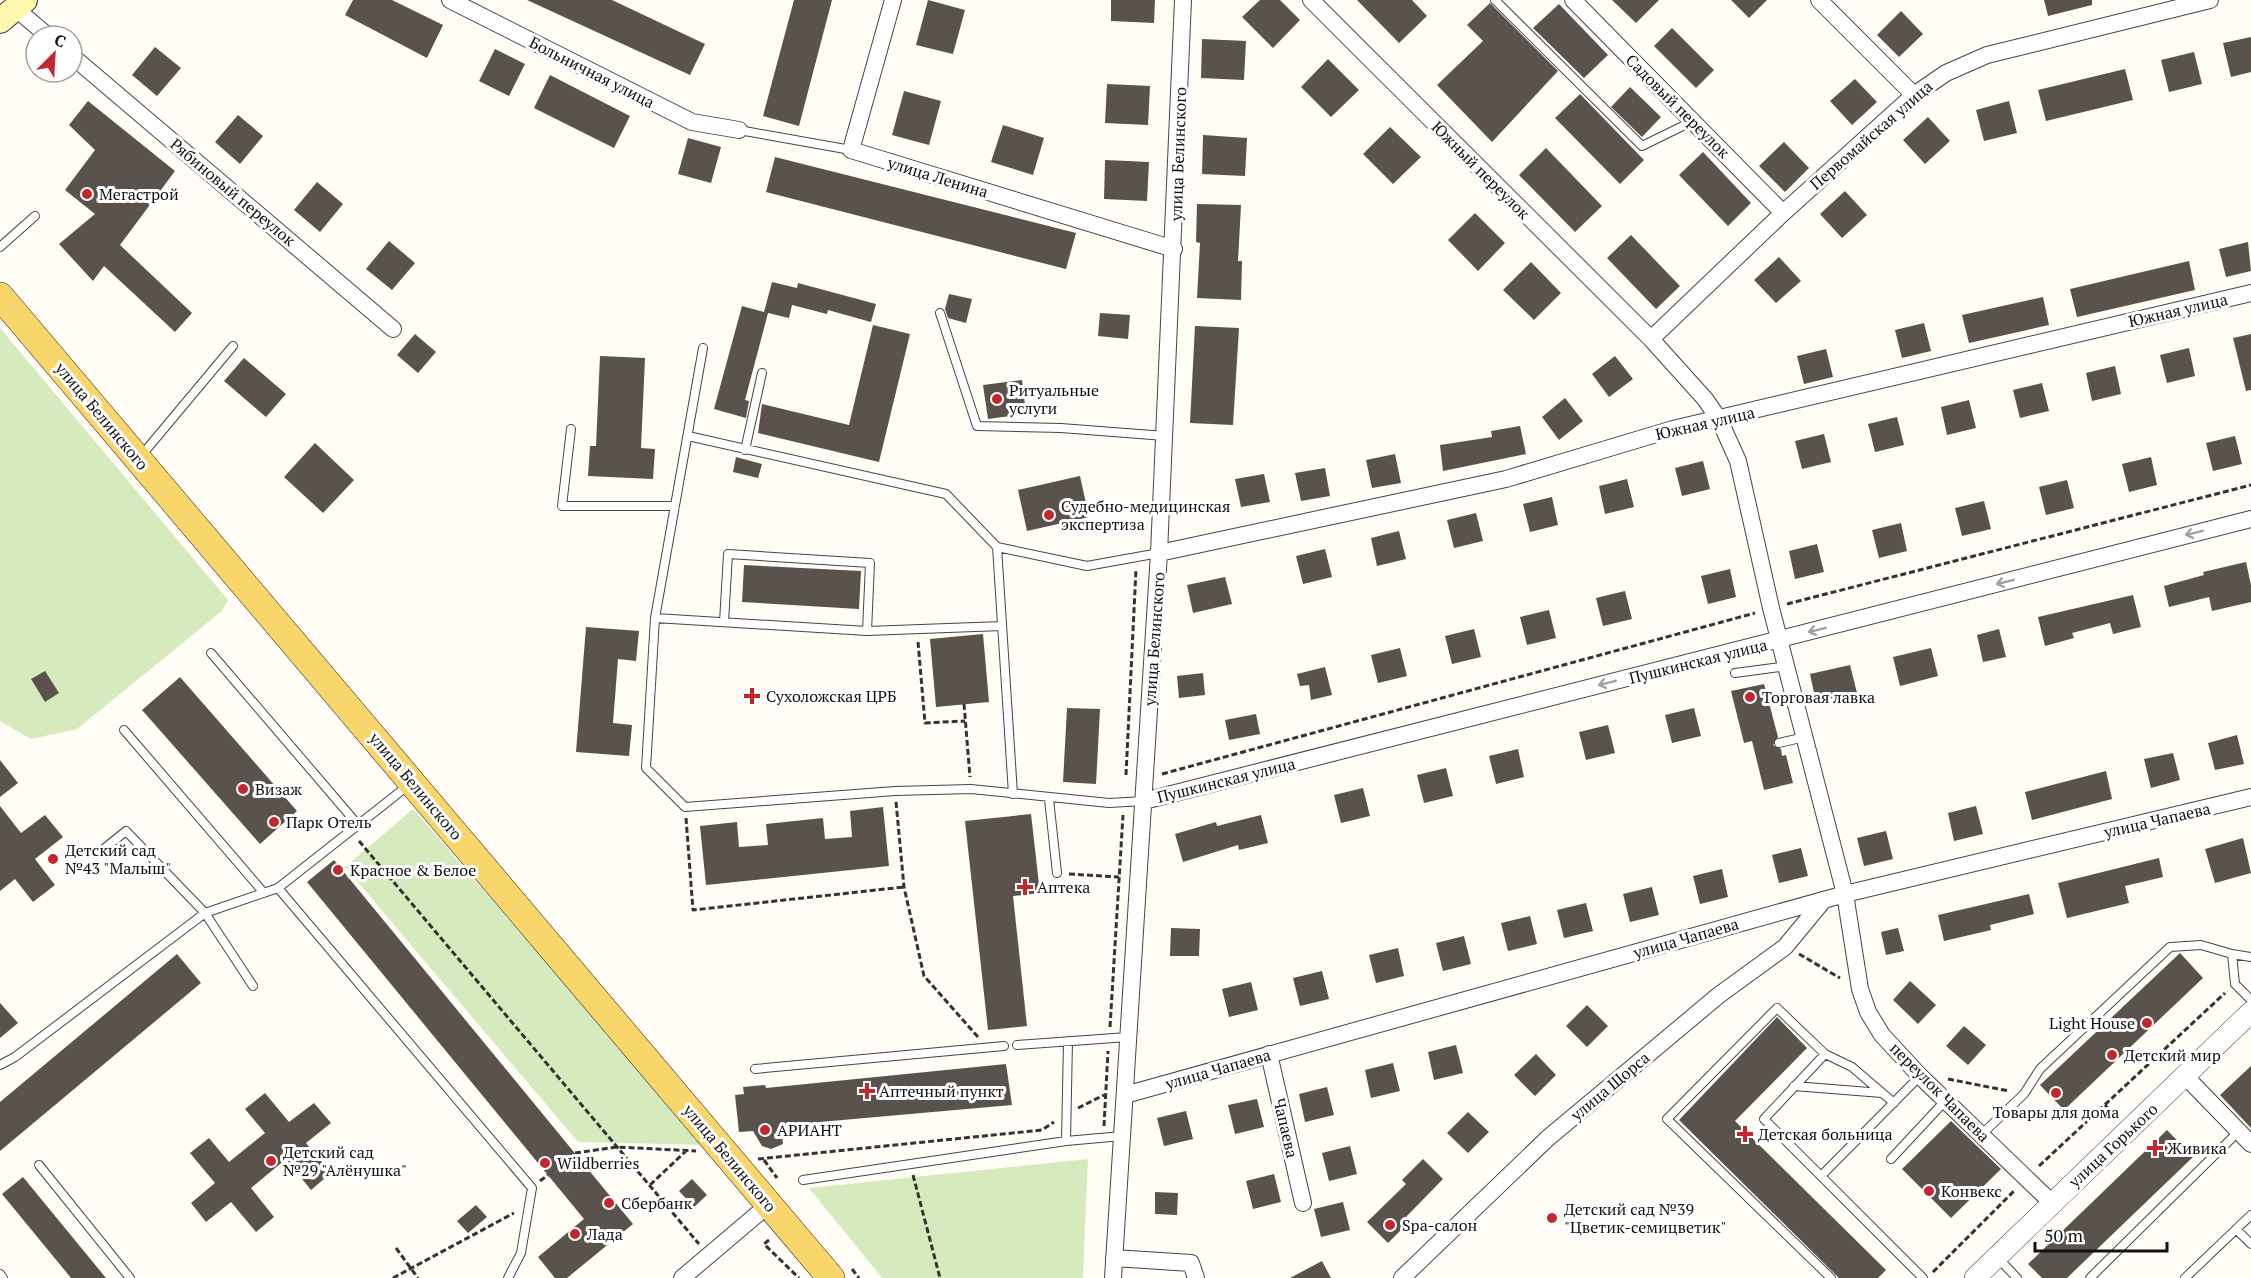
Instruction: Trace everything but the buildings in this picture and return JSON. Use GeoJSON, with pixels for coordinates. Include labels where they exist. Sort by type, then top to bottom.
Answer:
{"type":"FeatureCollection","features":[{"type":"Feature","properties":{"kind":"main road","name":"улица Белинского"},"geometry":{"type":"LineString","coordinates":[[0,296],[831,1278]]}},
{"type":"Feature","properties":{"kind":"street","name":"Больничная улица"},"geometry":{"type":"LineString","coordinates":[[450,0],[692,122],[739,130]]}},
{"type":"Feature","properties":{"kind":"street"},"geometry":{"type":"LineString","coordinates":[[851,150],[893,0]]}},
{"type":"Feature","properties":{"kind":"street","name":"улица Белинского"},"geometry":{"type":"LineString","coordinates":[[1113,1278],[1159,553],[1174,249],[1183,0]]}},
{"type":"Feature","properties":{"kind":"street","name":"Южный переулок"},"geometry":{"type":"LineString","coordinates":[[1311,0],[1651,339],[1705,399],[1719,419],[1738,462],[1771,608]]}},
{"type":"Feature","properties":{"kind":"street","name":"Садовый переулок"},"geometry":{"type":"LineString","coordinates":[[1573,0],[1783,213]]}},
{"type":"Feature","properties":{"kind":"street"},"geometry":{"type":"LineString","coordinates":[[1819,0],[1914,95]]}},
{"type":"Feature","properties":{"kind":"street","name":"Первомайская улица"},"geometry":{"type":"LineString","coordinates":[[1651,339],[1783,213],[1914,95],[1946,73],[1987,55],[2211,0]]}},
{"type":"Feature","properties":{"kind":"street"},"geometry":{"type":"LineString","coordinates":[[13,10],[32,24]]}},
{"type":"Feature","properties":{"kind":"street","name":"Рябиновый переулок"},"geometry":{"type":"LineString","coordinates":[[84,66],[393,329]]}},
{"type":"Feature","properties":{"kind":"street","name":"улица Ленина"},"geometry":{"type":"LineString","coordinates":[[851,150],[1174,249]]}},
{"type":"Feature","properties":{"kind":"street","name":"Южная улица"},"geometry":{"type":"LineString","coordinates":[[1159,553],[1506,479],[1673,429],[2251,293]]}},
{"type":"Feature","properties":{"kind":"street","name":"Пушкинская улица"},"geometry":{"type":"LineString","coordinates":[[1144,801],[2251,519]]}},
{"type":"Feature","properties":{"kind":"street","name":"переулок Чапаева"},"geometry":{"type":"LineString","coordinates":[[1771,608],[1845,894],[1860,989],[1868,1012],[1882,1035],[1920,1076],[2052,1203]]}},
{"type":"Feature","properties":{"kind":"street","name":"улица Чапаева"},"geometry":{"type":"LineString","coordinates":[[1125,1095],[1822,900],[2251,797]]}},
{"type":"Feature","properties":{"kind":"street","name":"улица Щорса"},"geometry":{"type":"LineString","coordinates":[[1402,1278],[1548,1138],[1719,995],[1785,947],[1822,900]]}},
{"type":"Feature","properties":{"kind":"street","name":"улица Горького"},"geometry":{"type":"LineString","coordinates":[[1975,1278],[2251,1012]]}},
{"type":"Feature","properties":{"kind":"street","name":"Чапаева"},"geometry":{"type":"LineString","coordinates":[[1269,1054],[1303,1203]]}},
{"type":"Feature","properties":{"kind":"street"},"geometry":{"type":"LineString","coordinates":[[2186,1077],[2247,1140]]}},
{"type":"Feature","properties":{"kind":"street"},"geometry":{"type":"LineString","coordinates":[[682,1278],[710,1257],[768,1205]]}},
{"type":"Feature","properties":{"kind":"street"},"geometry":{"type":"LineString","coordinates":[[1114,1258],[1191,1263],[1196,1278]]}},
{"type":"Feature","properties":{"kind":"lane"},"geometry":{"type":"LineString","coordinates":[[1495,0],[1642,146],[1693,121]]}},
{"type":"Feature","properties":{"kind":"lane"},"geometry":{"type":"LineString","coordinates":[[739,130],[851,150]]}},
{"type":"Feature","properties":{"kind":"lane"},"geometry":{"type":"LineString","coordinates":[[0,248],[34,216]]}},
{"type":"Feature","properties":{"kind":"lane"},"geometry":{"type":"LineString","coordinates":[[940,313],[977,426],[1061,428],[1165,436]]}},
{"type":"Feature","properties":{"kind":"lane"},"geometry":{"type":"LineString","coordinates":[[138,459],[233,346]]}},
{"type":"Feature","properties":{"kind":"lane"},"geometry":{"type":"LineString","coordinates":[[704,348],[655,618],[646,768],[685,807],[895,791],[971,789],[1049,799],[1109,803],[1144,801]]}},
{"type":"Feature","properties":{"kind":"lane"},"geometry":{"type":"LineString","coordinates":[[745,450],[762,373]]}},
{"type":"Feature","properties":{"kind":"lane"},"geometry":{"type":"LineString","coordinates":[[571,429],[562,506],[675,506]]}},
{"type":"Feature","properties":{"kind":"lane"},"geometry":{"type":"LineString","coordinates":[[688,436],[946,494],[998,547],[1087,566],[1159,553]]}},
{"type":"Feature","properties":{"kind":"lane"},"geometry":{"type":"LineString","coordinates":[[998,547],[1012,794]]}},
{"type":"Feature","properties":{"kind":"lane"},"geometry":{"type":"LineString","coordinates":[[724,622],[728,554],[870,562],[867,631]]}},
{"type":"Feature","properties":{"kind":"lane"},"geometry":{"type":"LineString","coordinates":[[655,618],[867,631],[1002,626]]}},
{"type":"Feature","properties":{"kind":"lane"},"geometry":{"type":"LineString","coordinates":[[211,653],[359,826]]}},
{"type":"Feature","properties":{"kind":"lane"},"geometry":{"type":"LineString","coordinates":[[1735,673],[1786,666]]}},
{"type":"Feature","properties":{"kind":"lane"},"geometry":{"type":"LineString","coordinates":[[124,730],[264,893]]}},
{"type":"Feature","properties":{"kind":"lane"},"geometry":{"type":"LineString","coordinates":[[1779,743],[1805,737]]}},
{"type":"Feature","properties":{"kind":"lane"},"geometry":{"type":"LineString","coordinates":[[0,1065],[15,1057],[205,913],[278,888],[359,826],[412,781]]}},
{"type":"Feature","properties":{"kind":"lane"},"geometry":{"type":"LineString","coordinates":[[1049,799],[1057,873]]}},
{"type":"Feature","properties":{"kind":"lane"},"geometry":{"type":"LineString","coordinates":[[100,852],[126,831],[205,913],[253,986]]}},
{"type":"Feature","properties":{"kind":"lane"},"geometry":{"type":"LineString","coordinates":[[278,888],[532,1188],[521,1253],[508,1278]]}},
{"type":"Feature","properties":{"kind":"lane"},"geometry":{"type":"LineString","coordinates":[[1982,1134],[2024,1094],[2040,1069],[2170,947],[2201,945],[2251,957]]}},
{"type":"Feature","properties":{"kind":"lane"},"geometry":{"type":"LineString","coordinates":[[2232,954],[2235,984],[2251,1000]]}},
{"type":"Feature","properties":{"kind":"lane"},"geometry":{"type":"LineString","coordinates":[[1831,1278],[1667,1119],[1777,1008],[1826,1054],[1852,1067],[1894,1103]]}},
{"type":"Feature","properties":{"kind":"lane"},"geometry":{"type":"LineString","coordinates":[[1017,1045],[1128,1037]]}},
{"type":"Feature","properties":{"kind":"lane"},"geometry":{"type":"LineString","coordinates":[[1066,1141],[1068,1041]]}},
{"type":"Feature","properties":{"kind":"lane"},"geometry":{"type":"LineString","coordinates":[[755,1068],[1004,1046]]}},
{"type":"Feature","properties":{"kind":"lane"},"geometry":{"type":"LineString","coordinates":[[1826,1054],[1764,1119],[1925,1278]]}},
{"type":"Feature","properties":{"kind":"lane"},"geometry":{"type":"LineString","coordinates":[[1821,1176],[1920,1076]]}},
{"type":"Feature","properties":{"kind":"lane"},"geometry":{"type":"LineString","coordinates":[[1794,1086],[1883,1094]]}},
{"type":"Feature","properties":{"kind":"lane"},"geometry":{"type":"LineString","coordinates":[[1891,1159],[1946,1100]]}},
{"type":"Feature","properties":{"kind":"lane"},"geometry":{"type":"LineString","coordinates":[[803,1180],[1066,1141],[1122,1136]]}},
{"type":"Feature","properties":{"kind":"lane"},"geometry":{"type":"LineString","coordinates":[[2090,1278],[2247,1140]]}},
{"type":"Feature","properties":{"kind":"lane"},"geometry":{"type":"LineString","coordinates":[[39,1165],[130,1278]]}},
{"type":"Feature","properties":{"kind":"lane"},"geometry":{"type":"LineString","coordinates":[[2185,1278],[2251,1215]]}},
{"type":"Feature","properties":{"kind":"lane"},"geometry":{"type":"LineString","coordinates":[[2236,1229],[2251,1244]]}},
{"type":"Feature","properties":{"kind":"lane"},"geometry":{"type":"LineString","coordinates":[[1997,1257],[2017,1278]]}},
{"type":"Feature","properties":{"kind":"lane"},"geometry":{"type":"LineString","coordinates":[[1907,1278],[1915,1270]]}},
{"type":"Feature","properties":{"kind":"lane"},"geometry":{"type":"LineString","coordinates":[[0,1274],[3,1278]]}},
{"type":"Feature","properties":{"kind":"path"},"geometry":{"type":"LineString","coordinates":[[1145,778],[1771,608],[2251,485]]}},
{"type":"Feature","properties":{"kind":"path"},"geometry":{"type":"LineString","coordinates":[[1103,1138],[1137,558]]}},
{"type":"Feature","properties":{"kind":"path"},"geometry":{"type":"LineString","coordinates":[[916,629],[925,723],[964,721]]}},
{"type":"Feature","properties":{"kind":"path"},"geometry":{"type":"LineString","coordinates":[[964,704],[971,789]]}},
{"type":"Feature","properties":{"kind":"path"},"geometry":{"type":"LineString","coordinates":[[895,791],[904,887],[924,976],[987,1048]]}},
{"type":"Feature","properties":{"kind":"path"},"geometry":{"type":"LineString","coordinates":[[685,807],[693,910],[904,887]]}},
{"type":"Feature","properties":{"kind":"path"},"geometry":{"type":"LineString","coordinates":[[356,837],[710,1257]]}},
{"type":"Feature","properties":{"kind":"path"},"geometry":{"type":"LineString","coordinates":[[1057,873],[1119,877]]}},
{"type":"Feature","properties":{"kind":"path"},"geometry":{"type":"LineString","coordinates":[[1925,1278],[2027,1178],[2235,984]]}},
{"type":"Feature","properties":{"kind":"path"},"geometry":{"type":"LineString","coordinates":[[1946,1078],[2024,1094]]}},
{"type":"Feature","properties":{"kind":"path"},"geometry":{"type":"LineString","coordinates":[[575,1153],[617,1147],[726,1153],[764,1160],[1042,1130],[1066,1114],[1105,1095]]}},
{"type":"Feature","properties":{"kind":"path"},"geometry":{"type":"LineString","coordinates":[[909,1144],[940,1278]]}},
{"type":"Feature","properties":{"kind":"path"},"geometry":{"type":"LineString","coordinates":[[650,1185],[687,1150]]}},
{"type":"Feature","properties":{"kind":"path"},"geometry":{"type":"LineString","coordinates":[[393,1278],[529,1205]]}},
{"type":"Feature","properties":{"kind":"path"},"geometry":{"type":"LineString","coordinates":[[396,1248],[418,1278]]}},
{"type":"Feature","properties":{"kind":"green space"},"geometry":{"type":"Polygon","coordinates":[[[0,328],[228,600],[222,611],[77,729],[31,739],[0,721],[0,328]]]}},
{"type":"Feature","properties":{"kind":"green space"},"geometry":{"type":"Polygon","coordinates":[[[413,809],[705,1145],[578,1142],[345,867],[413,809]]]}},
{"type":"Feature","properties":{"kind":"green space"},"geometry":{"type":"Polygon","coordinates":[[[1088,1159],[1083,1278],[882,1278],[809,1188],[1088,1159]]]}},
{"type":"Feature","properties":{"kind":"place","name":"Мегастрой"},"geometry":{"type":"Point","coordinates":[87,194]}},
{"type":"Feature","properties":{"kind":"place","name":"Ритуальные услуги"},"geometry":{"type":"Point","coordinates":[997,399]}},
{"type":"Feature","properties":{"kind":"place","name":"Судебно-медицинская экспертиза"},"geometry":{"type":"Point","coordinates":[1049,515]}},
{"type":"Feature","properties":{"kind":"place","name":"Сухоложская ЦРБ"},"geometry":{"type":"Point","coordinates":[752,696]}},
{"type":"Feature","properties":{"kind":"place","name":"Торговая лавка"},"geometry":{"type":"Point","coordinates":[1750,697]}},
{"type":"Feature","properties":{"kind":"place","name":"Визаж"},"geometry":{"type":"Point","coordinates":[243,789]}},
{"type":"Feature","properties":{"kind":"place","name":"Парк Отель"},"geometry":{"type":"Point","coordinates":[274,822]}},
{"type":"Feature","properties":{"kind":"place","name":"Детский сад №43 \"Малыш\""},"geometry":{"type":"Point","coordinates":[53,859]}},
{"type":"Feature","properties":{"kind":"place","name":"Красное & Белое"},"geometry":{"type":"Point","coordinates":[338,870]}},
{"type":"Feature","properties":{"kind":"place","name":"Аптека"},"geometry":{"type":"Point","coordinates":[1025,887]}},
{"type":"Feature","properties":{"kind":"place","name":"Light House"},"geometry":{"type":"Point","coordinates":[2147,1023]}},
{"type":"Feature","properties":{"kind":"place","name":"Детский мир"},"geometry":{"type":"Point","coordinates":[2112,1055]}},
{"type":"Feature","properties":{"kind":"place","name":"Аптечный пункт"},"geometry":{"type":"Point","coordinates":[867,1091]}},
{"type":"Feature","properties":{"kind":"place","name":"Товары для дома"},"geometry":{"type":"Point","coordinates":[2056,1093]}},
{"type":"Feature","properties":{"kind":"place","name":"АРИАНТ"},"geometry":{"type":"Point","coordinates":[765,1130]}},
{"type":"Feature","properties":{"kind":"place","name":"Детская больница"},"geometry":{"type":"Point","coordinates":[1745,1134]}},
{"type":"Feature","properties":{"kind":"place","name":"Живика"},"geometry":{"type":"Point","coordinates":[2155,1148]}},
{"type":"Feature","properties":{"kind":"place","name":"Детский сад №29 \"Алёнушка\""},"geometry":{"type":"Point","coordinates":[271,1161]}},
{"type":"Feature","properties":{"kind":"place","name":"Wildberries"},"geometry":{"type":"Point","coordinates":[545,1163]}},
{"type":"Feature","properties":{"kind":"place","name":"Конвекс"},"geometry":{"type":"Point","coordinates":[1929,1191]}},
{"type":"Feature","properties":{"kind":"place","name":"Сбербанк"},"geometry":{"type":"Point","coordinates":[609,1203]}},
{"type":"Feature","properties":{"kind":"place","name":"Детский сад №39 \"Цветик-семицветик\""},"geometry":{"type":"Point","coordinates":[1552,1218]}},
{"type":"Feature","properties":{"kind":"place","name":"Spa-салон"},"geometry":{"type":"Point","coordinates":[1390,1225]}},
{"type":"Feature","properties":{"kind":"place","name":"Лада"},"geometry":{"type":"Point","coordinates":[575,1234]}}]}
